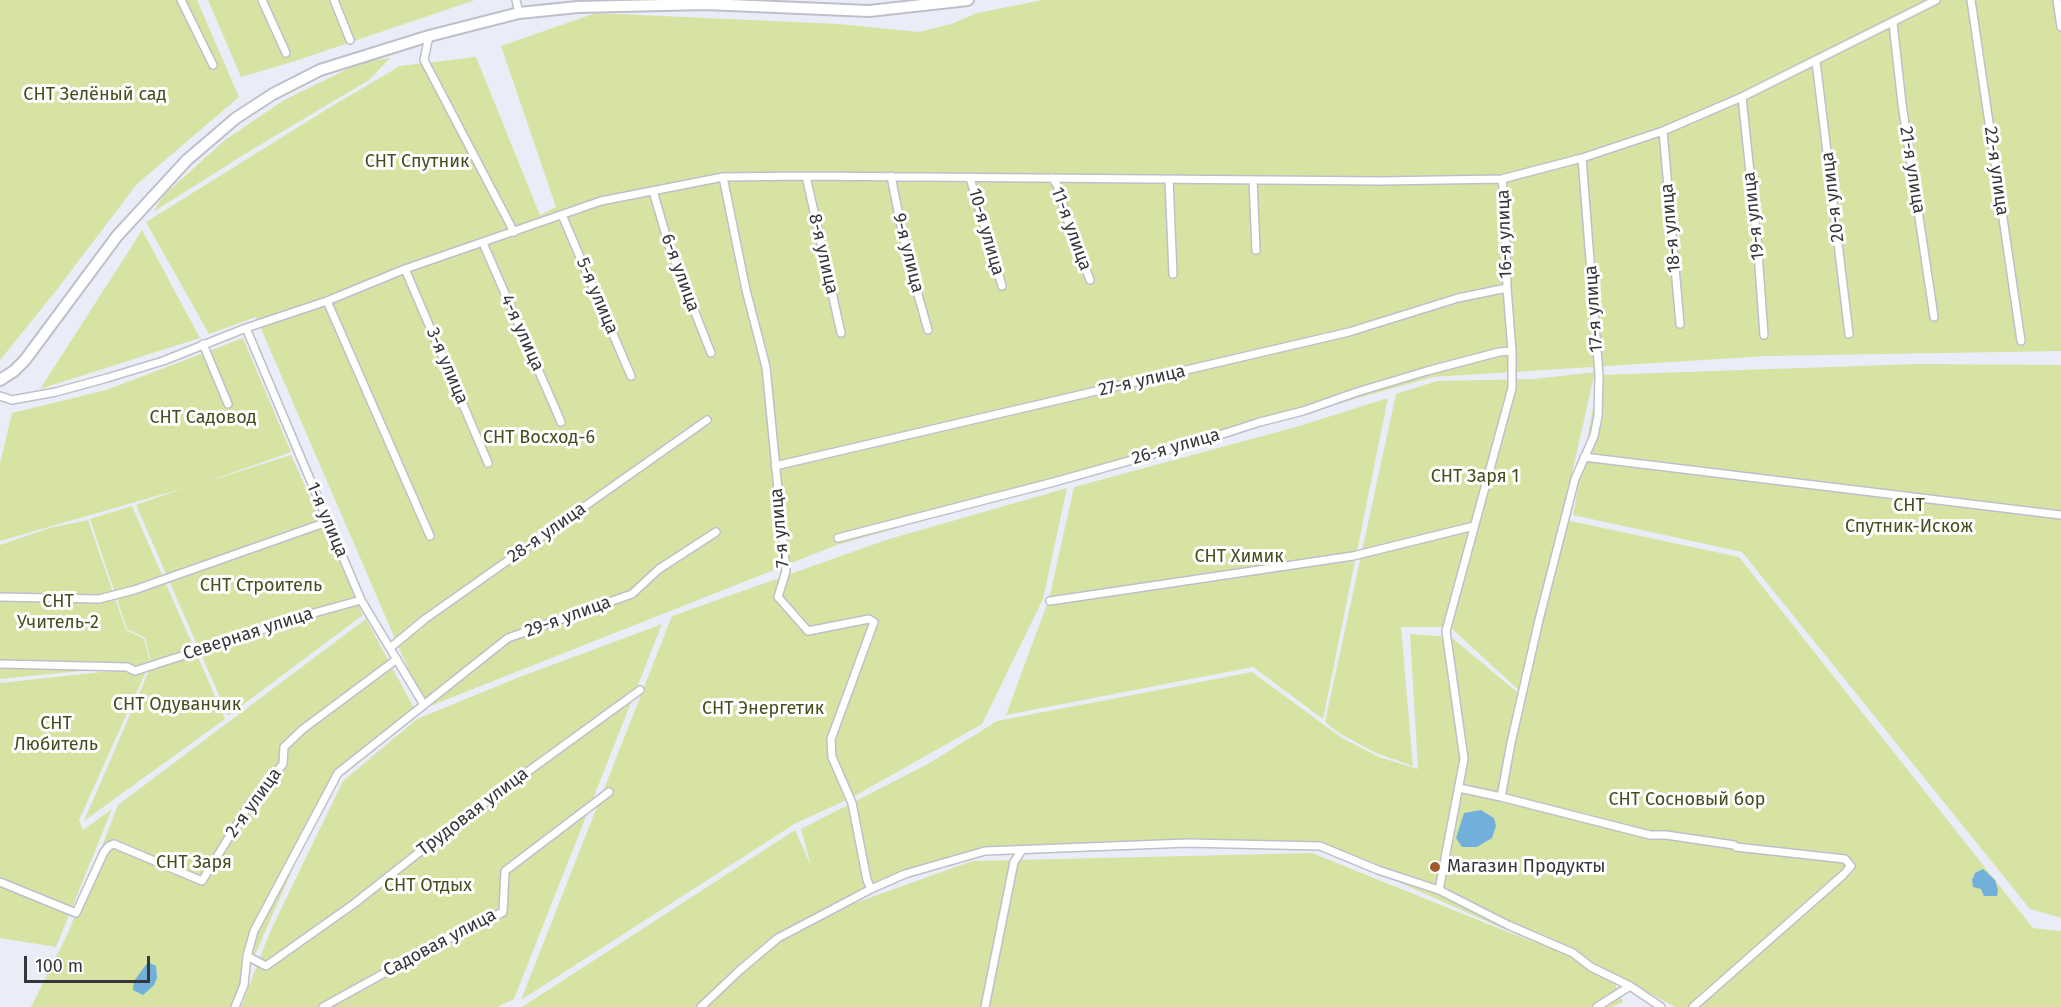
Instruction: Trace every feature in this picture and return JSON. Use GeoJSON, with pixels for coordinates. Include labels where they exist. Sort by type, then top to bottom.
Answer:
{"type":"FeatureCollection","features":[{"type":"Feature","properties":{"kind":"main road"},"geometry":{"type":"LineString","coordinates":[[0,380],[25,360],[117,236],[188,160],[236,118],[273,94],[320,70],[429,36],[519,14],[598,6],[706,4],[868,11],[968,0]]}},
{"type":"Feature","properties":{"kind":"street"},"geometry":{"type":"LineString","coordinates":[[181,0],[213,65]]}},
{"type":"Feature","properties":{"kind":"street"},"geometry":{"type":"LineString","coordinates":[[262,0],[286,53]]}},
{"type":"Feature","properties":{"kind":"street"},"geometry":{"type":"LineString","coordinates":[[334,0],[350,40]]}},
{"type":"Feature","properties":{"kind":"street"},"geometry":{"type":"LineString","coordinates":[[516,0],[519,14]]}},
{"type":"Feature","properties":{"kind":"street"},"geometry":{"type":"LineString","coordinates":[[0,396],[12,400],[56,392],[163,361],[246,328],[327,301],[405,269],[601,201],[723,177],[891,176],[1381,181],[1502,179],[1582,158],[1663,131],[1742,97],[1936,0]]}},
{"type":"Feature","properties":{"kind":"street","name":"22-я улица"},"geometry":{"type":"LineString","coordinates":[[1971,0],[2021,341]]}},
{"type":"Feature","properties":{"kind":"street"},"geometry":{"type":"LineString","coordinates":[[2057,0],[2061,27]]}},
{"type":"Feature","properties":{"kind":"street","name":"21-я улица"},"geometry":{"type":"LineString","coordinates":[[1893,23],[1902,104],[1934,317]]}},
{"type":"Feature","properties":{"kind":"street"},"geometry":{"type":"LineString","coordinates":[[429,36],[424,60],[514,232]]}},
{"type":"Feature","properties":{"kind":"street","name":"20-я улица"},"geometry":{"type":"LineString","coordinates":[[1816,61],[1849,334]]}},
{"type":"Feature","properties":{"kind":"street","name":"19-я улица"},"geometry":{"type":"LineString","coordinates":[[1742,97],[1757,239],[1764,335]]}},
{"type":"Feature","properties":{"kind":"street","name":"18-я улица"},"geometry":{"type":"LineString","coordinates":[[1663,131],[1680,324]]}},
{"type":"Feature","properties":{"kind":"street","name":"17-я улица"},"geometry":{"type":"LineString","coordinates":[[1502,797],[1511,742],[1539,620],[1575,479],[1594,436],[1598,416],[1599,375],[1582,158]]}},
{"type":"Feature","properties":{"kind":"street","name":"8-я улица"},"geometry":{"type":"LineString","coordinates":[[806,176],[841,333]]}},
{"type":"Feature","properties":{"kind":"street","name":"9-я улица"},"geometry":{"type":"LineString","coordinates":[[891,176],[907,256],[928,330]]}},
{"type":"Feature","properties":{"kind":"street","name":"7-я улица"},"geometry":{"type":"LineString","coordinates":[[723,177],[746,290],[766,367],[786,571],[778,597],[808,631],[869,620],[874,622],[831,739],[832,757],[852,803],[867,880],[871,889]]}},
{"type":"Feature","properties":{"kind":"street","name":"10-я улица"},"geometry":{"type":"LineString","coordinates":[[970,178],[1002,286]]}},
{"type":"Feature","properties":{"kind":"street","name":"11-я улица"},"geometry":{"type":"LineString","coordinates":[[1052,178],[1057,185],[1090,280]]}},
{"type":"Feature","properties":{"kind":"street"},"geometry":{"type":"LineString","coordinates":[[1169,179],[1173,274]]}},
{"type":"Feature","properties":{"kind":"street","name":"16-я улица"},"geometry":{"type":"LineString","coordinates":[[1439,890],[1464,759],[1446,631],[1512,388],[1502,179]]}},
{"type":"Feature","properties":{"kind":"street"},"geometry":{"type":"LineString","coordinates":[[1253,180],[1256,250]]}},
{"type":"Feature","properties":{"kind":"street","name":"6-я улица"},"geometry":{"type":"LineString","coordinates":[[652,191],[670,249],[711,353]]}},
{"type":"Feature","properties":{"kind":"street","name":"5-я улица"},"geometry":{"type":"LineString","coordinates":[[562,215],[631,376]]}},
{"type":"Feature","properties":{"kind":"street","name":"4-я улица"},"geometry":{"type":"LineString","coordinates":[[483,243],[561,422]]}},
{"type":"Feature","properties":{"kind":"street","name":"3-я улица"},"geometry":{"type":"LineString","coordinates":[[405,269],[488,463]]}},
{"type":"Feature","properties":{"kind":"street","name":"27-я улица"},"geometry":{"type":"LineString","coordinates":[[775,466],[1349,332],[1458,298],[1506,288]]}},
{"type":"Feature","properties":{"kind":"street"},"geometry":{"type":"LineString","coordinates":[[327,301],[430,536]]}},
{"type":"Feature","properties":{"kind":"street","name":"1-я улица"},"geometry":{"type":"LineString","coordinates":[[246,328],[361,600],[423,706]]}},
{"type":"Feature","properties":{"kind":"street"},"geometry":{"type":"LineString","coordinates":[[203,344],[228,404]]}},
{"type":"Feature","properties":{"kind":"street","name":"26-я улица"},"geometry":{"type":"LineString","coordinates":[[838,538],[1054,482],[1303,411],[1427,371],[1499,352],[1512,351]]}},
{"type":"Feature","properties":{"kind":"street","name":"28-я улица"},"geometry":{"type":"LineString","coordinates":[[390,648],[434,613],[707,420]]}},
{"type":"Feature","properties":{"kind":"street"},"geometry":{"type":"LineString","coordinates":[[1584,457],[2061,515]]}},
{"type":"Feature","properties":{"kind":"street"},"geometry":{"type":"LineString","coordinates":[[0,597],[99,599],[145,586],[327,522]]}},
{"type":"Feature","properties":{"kind":"street"},"geometry":{"type":"LineString","coordinates":[[1050,601],[1353,556],[1474,526]]}},
{"type":"Feature","properties":{"kind":"street","name":"29-я улица"},"geometry":{"type":"LineString","coordinates":[[235,1007],[244,986],[247,956],[254,931],[338,773],[508,638],[632,594],[659,569],[716,532]]}},
{"type":"Feature","properties":{"kind":"street","name":"Северная улица"},"geometry":{"type":"LineString","coordinates":[[0,664],[127,667],[135,671],[361,600]]}},
{"type":"Feature","properties":{"kind":"street","name":"2-я улица"},"geometry":{"type":"LineString","coordinates":[[0,882],[76,913],[104,852],[114,844],[202,881],[250,803],[283,764],[284,747],[303,729],[397,659]]}},
{"type":"Feature","properties":{"kind":"street","name":"Трудовая улица"},"geometry":{"type":"LineString","coordinates":[[247,956],[266,966],[355,903],[446,831],[640,690]]}},
{"type":"Feature","properties":{"kind":"street"},"geometry":{"type":"LineString","coordinates":[[1459,788],[1650,835],[1845,859],[1851,866],[1693,1007]]}},
{"type":"Feature","properties":{"kind":"street","name":"Садовая улица"},"geometry":{"type":"LineString","coordinates":[[323,1007],[424,951],[503,912],[505,871],[609,792]]}},
{"type":"Feature","properties":{"kind":"street"},"geometry":{"type":"LineString","coordinates":[[701,1007],[778,938],[871,889],[905,874],[985,851],[1188,843],[1320,846],[1378,870],[1439,890],[1508,925],[1573,953],[1591,967],[1630,986],[1661,1007]]}},
{"type":"Feature","properties":{"kind":"street"},"geometry":{"type":"LineString","coordinates":[[985,1007],[1014,862],[1022,850]]}},
{"type":"Feature","properties":{"kind":"street"},"geometry":{"type":"LineString","coordinates":[[1597,1007],[1630,986]]}},
{"type":"Feature","properties":{"kind":"green space","name":"СНТ Зелёный сад"},"geometry":{"type":"Polygon","coordinates":[[[0,0],[197,0],[239,97],[137,184],[0,360],[0,0]]]}},
{"type":"Feature","properties":{"kind":"green space"},"geometry":{"type":"Polygon","coordinates":[[[208,0],[475,0],[241,77],[208,0]]]}},
{"type":"Feature","properties":{"kind":"green space","name":"СНТ Восход-6"},"geometry":{"type":"Polygon","coordinates":[[[1043,0],[2061,0],[2061,351],[1767,356],[1433,377],[837,545],[425,708],[256,317],[209,334],[146,222],[400,66],[476,57],[540,215],[556,207],[501,46],[596,13],[839,24],[919,32],[951,24],[977,13],[1043,0]]]}},
{"type":"Feature","properties":{"kind":"green space"},"geometry":{"type":"Polygon","coordinates":[[[390,58],[369,80],[153,212],[164,195],[225,140],[284,100],[362,62],[390,58]]]}},
{"type":"Feature","properties":{"kind":"green space"},"geometry":{"type":"Polygon","coordinates":[[[142,230],[200,338],[40,389],[132,246],[142,230]]]}},
{"type":"Feature","properties":{"kind":"green space"},"geometry":{"type":"Polygon","coordinates":[[[243,338],[291,452],[206,482],[291,455],[363,615],[228,716],[136,505],[184,488],[0,541],[0,464],[12,413],[106,390],[243,338]]]}},
{"type":"Feature","properties":{"kind":"green space","name":"СНТ Спутник-Искож"},"geometry":{"type":"Polygon","coordinates":[[[1915,364],[2061,365],[2061,918],[2030,909],[1742,552],[1573,515],[1599,375],[1915,364]]]}},
{"type":"Feature","properties":{"kind":"green space","name":"СНТ Заря 1"},"geometry":{"type":"Polygon","coordinates":[[[1595,372],[1522,693],[1450,627],[1401,627],[1413,766],[1376,753],[1339,733],[1325,722],[1396,394],[1437,381],[1534,379],[1595,372]]]}},
{"type":"Feature","properties":{"kind":"green space","name":"СНТ Химик"},"geometry":{"type":"Polygon","coordinates":[[[1388,398],[1323,719],[1253,667],[1006,715],[1049,599],[1074,487],[1296,427],[1388,398]]]}},
{"type":"Feature","properties":{"kind":"green space","name":"СНТ Энергетик"},"geometry":{"type":"Polygon","coordinates":[[[1067,488],[1043,599],[982,724],[851,798],[796,823],[521,1000],[672,616],[886,540],[1067,488]]]}},
{"type":"Feature","properties":{"kind":"green space","name":"СНТ Одуванчик"},"geometry":{"type":"Polygon","coordinates":[[[132,506],[225,719],[84,821],[152,664],[145,638],[127,629],[90,519],[132,506]]]}},
{"type":"Feature","properties":{"kind":"green space","name":"СНТ Учитель-2"},"geometry":{"type":"Polygon","coordinates":[[[88,520],[126,630],[144,639],[151,664],[0,679],[0,545],[50,528],[88,520]]]}},
{"type":"Feature","properties":{"kind":"green space","name":"СНТ Сосновый бор"},"geometry":{"type":"Polygon","coordinates":[[[1566,520],[1739,557],[2033,928],[2061,931],[2061,1007],[1675,1007],[1646,991],[1587,965],[1614,981],[1623,1002],[1612,1007],[522,1007],[795,830],[811,866],[801,829],[928,764],[997,721],[1252,672],[1342,738],[1379,757],[1418,769],[1410,634],[1451,637],[1523,697],[1566,520]],[[981,847],[829,908],[830,912],[972,861],[1312,853],[1540,945],[1322,848],[981,847]]]}},
{"type":"Feature","properties":{"kind":"green space","name":"СНТ Заря"},"geometry":{"type":"Polygon","coordinates":[[[366,619],[415,710],[330,784],[232,1007],[31,1007],[68,933],[118,805],[366,619]]]}},
{"type":"Feature","properties":{"kind":"green space","name":"СНТ Отдых"},"geometry":{"type":"Polygon","coordinates":[[[662,624],[514,999],[497,1007],[241,1007],[269,934],[343,781],[417,719],[517,678],[662,624]]]}},
{"type":"Feature","properties":{"kind":"green space","name":"СНТ Любитель"},"geometry":{"type":"Polygon","coordinates":[[[148,667],[79,820],[83,830],[112,809],[56,947],[0,938],[0,683],[148,667]]]}},
{"type":"Feature","properties":{"kind":"water"},"geometry":{"type":"Polygon","coordinates":[[[1481,810],[1494,818],[1496,826],[1492,838],[1477,847],[1462,847],[1456,838],[1464,813],[1481,810]]]}},
{"type":"Feature","properties":{"kind":"water"},"geometry":{"type":"Polygon","coordinates":[[[1983,869],[1995,880],[1997,896],[1984,896],[1981,889],[1973,887],[1972,880],[1975,873],[1983,869]]]}},
{"type":"Feature","properties":{"kind":"water"},"geometry":{"type":"Polygon","coordinates":[[[148,962],[156,966],[157,978],[154,985],[143,995],[133,990],[134,981],[148,962]]]}},
{"type":"Feature","properties":{"kind":"place","name":"Магазин Продукты"},"geometry":{"type":"Point","coordinates":[1435,867]}},
{"type":"Feature","properties":{"kind":"park label","name":"СНТ Спутник"},"geometry":{"type":"Point","coordinates":[417,162]}},
{"type":"Feature","properties":{"kind":"park label","name":"СНТ Садовод"},"geometry":{"type":"Point","coordinates":[203,418]}},
{"type":"Feature","properties":{"kind":"park label","name":"СНТ Строитель"},"geometry":{"type":"Point","coordinates":[261,586]}}]}
